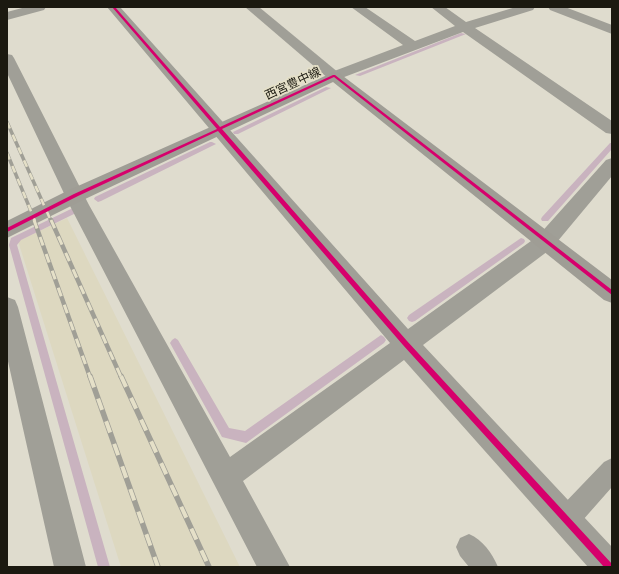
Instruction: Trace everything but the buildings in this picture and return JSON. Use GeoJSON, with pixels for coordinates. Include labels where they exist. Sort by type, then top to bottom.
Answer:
{"type":"FeatureCollection","features":[{"type":"Feature","properties":{"kind":"main road","name":"西宮豊中線"},"geometry":{"type":"LineString","coordinates":[[7,230],[76,195],[334,76],[435,153],[545,242],[612,293]]}},
{"type":"Feature","properties":{"kind":"street"},"geometry":{"type":"LineString","coordinates":[[7,16],[40,7]]}},
{"type":"Feature","properties":{"kind":"street"},"geometry":{"type":"LineString","coordinates":[[113,7],[218,130],[406,343],[609,567]]}},
{"type":"Feature","properties":{"kind":"street"},"geometry":{"type":"LineString","coordinates":[[251,7],[334,76],[412,45],[528,7]]}},
{"type":"Feature","properties":{"kind":"street"},"geometry":{"type":"LineString","coordinates":[[357,7],[412,45]]}},
{"type":"Feature","properties":{"kind":"street"},"geometry":{"type":"LineString","coordinates":[[438,7],[464,27],[612,129]]}},
{"type":"Feature","properties":{"kind":"street"},"geometry":{"type":"LineString","coordinates":[[554,7],[612,30]]}},
{"type":"Feature","properties":{"kind":"street"},"geometry":{"type":"LineString","coordinates":[[7,58],[84,213],[274,567]]}},
{"type":"Feature","properties":{"kind":"street"},"geometry":{"type":"LineString","coordinates":[[226,477],[545,242],[612,164]]}},
{"type":"Feature","properties":{"kind":"street"},"geometry":{"type":"LineString","coordinates":[[7,307],[70,567]]}},
{"type":"Feature","properties":{"kind":"lane"},"geometry":{"type":"LineString","coordinates":[[566,520],[612,470]]}},
{"type":"Feature","properties":{"kind":"lane"},"geometry":{"type":"LineString","coordinates":[[469,547],[485,567]]}},
{"type":"Feature","properties":{"kind":"shaded area"},"geometry":{"type":"Polygon","coordinates":[[[67,218],[240,567],[121,567],[18,241],[67,218]]]}},
{"type":"Feature","properties":{"kind":"waterway"},"geometry":{"type":"LineString","coordinates":[[358,75],[463,34]]}},
{"type":"Feature","properties":{"kind":"waterway"},"geometry":{"type":"LineString","coordinates":[[236,132],[328,88]]}},
{"type":"Feature","properties":{"kind":"waterway"},"geometry":{"type":"LineString","coordinates":[[98,199],[212,144]]}},
{"type":"Feature","properties":{"kind":"waterway"},"geometry":{"type":"LineString","coordinates":[[545,219],[612,145]]}},
{"type":"Feature","properties":{"kind":"waterway"},"geometry":{"type":"LineString","coordinates":[[18,238],[73,211]]}},
{"type":"Feature","properties":{"kind":"waterway"},"geometry":{"type":"LineString","coordinates":[[14,240],[18,238]]}},
{"type":"Feature","properties":{"kind":"waterway"},"geometry":{"type":"LineString","coordinates":[[18,238],[13,245],[104,567]]}},
{"type":"Feature","properties":{"kind":"waterway"},"geometry":{"type":"LineString","coordinates":[[412,318],[521,241]]}},
{"type":"Feature","properties":{"kind":"waterway"},"geometry":{"type":"LineString","coordinates":[[175,343],[226,433],[246,437],[381,340]]}},
{"type":"Feature","properties":{"kind":"railway"},"geometry":{"type":"LineString","coordinates":[[7,122],[51,221]]}},
{"type":"Feature","properties":{"kind":"railway"},"geometry":{"type":"LineString","coordinates":[[7,153],[35,221]]}},
{"type":"Feature","properties":{"kind":"railway"},"geometry":{"type":"LineString","coordinates":[[34,220],[90,377]]}},
{"type":"Feature","properties":{"kind":"railway"},"geometry":{"type":"LineString","coordinates":[[51,220],[121,377]]}},
{"type":"Feature","properties":{"kind":"railway"},"geometry":{"type":"LineString","coordinates":[[90,376],[158,567]]}},
{"type":"Feature","properties":{"kind":"railway"},"geometry":{"type":"LineString","coordinates":[[121,376],[209,567]]}},
{"type":"Feature","properties":{"kind":"cycle path"},"geometry":{"type":"LineString","coordinates":[[113,7],[405,343],[609,567]]}},
{"type":"Feature","properties":{"kind":"cycle path"},"geometry":{"type":"LineString","coordinates":[[7,230],[76,195],[334,76],[612,293]]}}]}
